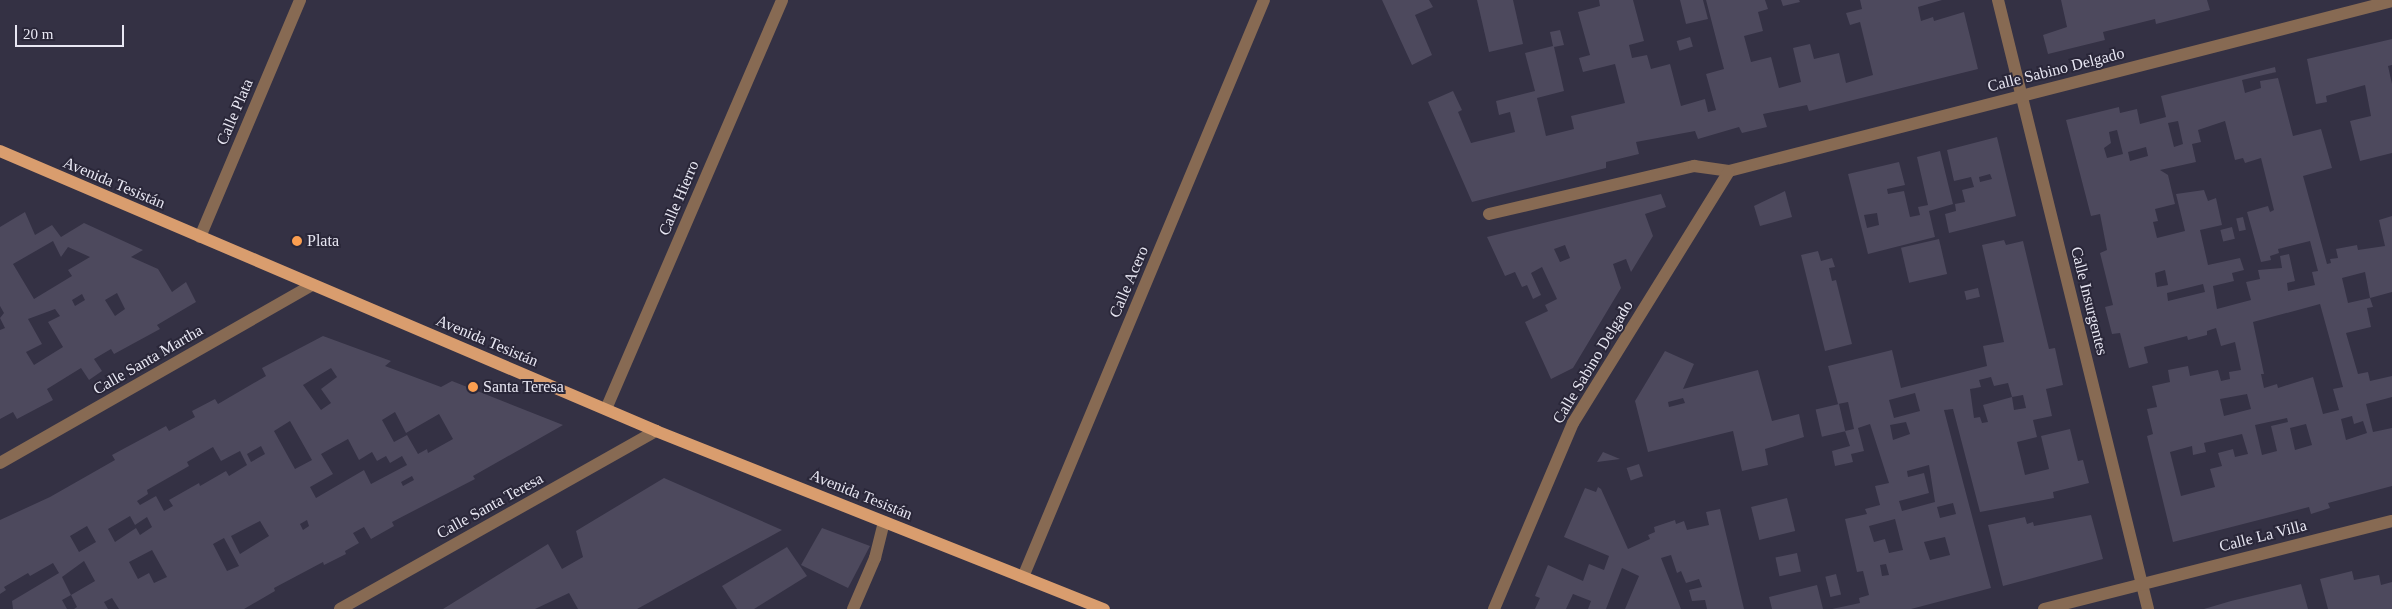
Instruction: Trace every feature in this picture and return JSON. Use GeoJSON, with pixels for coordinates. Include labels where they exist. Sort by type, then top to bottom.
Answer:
{"type":"FeatureCollection","features":[{"type":"Feature","properties":{"kind":"main road","name":"Avenida Tesistán"},"geometry":{"type":"LineString","coordinates":[[0,151],[656,432],[1104,609]]}},
{"type":"Feature","properties":{"kind":"street","name":"Calle Plata"},"geometry":{"type":"LineString","coordinates":[[200,238],[300,0]]}},
{"type":"Feature","properties":{"kind":"street","name":"Calle Hierro"},"geometry":{"type":"LineString","coordinates":[[606,409],[782,0]]}},
{"type":"Feature","properties":{"kind":"street","name":"Calle Acero"},"geometry":{"type":"LineString","coordinates":[[1023,577],[1264,0]]}},
{"type":"Feature","properties":{"kind":"street","name":"Calle Insurgentes"},"geometry":{"type":"LineString","coordinates":[[1998,0],[2148,609]]}},
{"type":"Feature","properties":{"kind":"street","name":"Calle Sabino Delgado"},"geometry":{"type":"LineString","coordinates":[[1489,214],[1694,166],[1729,171],[2392,1]]}},
{"type":"Feature","properties":{"kind":"street","name":"Calle Sabino Delgado"},"geometry":{"type":"LineString","coordinates":[[1494,609],[1573,423],[1729,171]]}},
{"type":"Feature","properties":{"kind":"street","name":"Calle Santa Martha"},"geometry":{"type":"LineString","coordinates":[[0,463],[312,285]]}},
{"type":"Feature","properties":{"kind":"street","name":"Calle Santa Teresa"},"geometry":{"type":"LineString","coordinates":[[340,609],[656,432]]}},
{"type":"Feature","properties":{"kind":"street","name":"Calle La Villa"},"geometry":{"type":"LineString","coordinates":[[2044,609],[2392,521]]}},
{"type":"Feature","properties":{"kind":"street"},"geometry":{"type":"LineString","coordinates":[[853,609],[875,558],[884,522]]}},
{"type":"Feature","properties":{"kind":"building"},"geometry":{"type":"Polygon","coordinates":[[[1382,0],[1429,0],[1433,7],[1415,15],[1432,55],[1412,65],[1382,0]]]}},
{"type":"Feature","properties":{"kind":"building"},"geometry":{"type":"Polygon","coordinates":[[[1477,0],[1513,0],[1523,44],[1489,52],[1477,0]]]}},
{"type":"Feature","properties":{"kind":"building"},"geometry":{"type":"Polygon","coordinates":[[[1599,0],[1633,0],[1644,41],[1629,45],[1632,58],[1647,55],[1651,69],[1670,64],[1681,106],[1705,99],[1708,112],[1716,110],[1706,74],[1724,69],[1706,0],[1765,0],[1768,9],[1758,12],[1763,31],[1744,36],[1751,62],[1771,57],[1779,88],[1801,82],[1793,48],[1810,44],[1814,59],[1839,53],[1846,83],[1873,75],[1860,22],[1850,25],[1846,13],[1862,9],[1860,0],[1942,0],[1918,7],[1921,21],[1933,17],[1934,21],[1964,12],[1978,69],[1809,111],[1807,105],[1763,114],[1767,127],[1742,133],[1739,127],[1698,139],[1695,131],[1636,142],[1639,154],[1606,162],[1606,168],[1472,202],[1428,102],[1453,91],[1462,110],[1458,112],[1471,143],[1515,132],[1510,112],[1499,115],[1496,101],[1535,91],[1525,53],[1553,46],[1550,32],[1560,30],[1564,45],[1554,47],[1564,91],[1537,98],[1546,136],[1574,129],[1571,116],[1625,103],[1615,64],[1583,72],[1579,58],[1590,55],[1578,12],[1600,6],[1599,0]]]}},
{"type":"Feature","properties":{"kind":"building"},"geometry":{"type":"Polygon","coordinates":[[[1680,0],[1703,0],[1708,19],[1686,24],[1680,0]]]}},
{"type":"Feature","properties":{"kind":"building"},"geometry":{"type":"Polygon","coordinates":[[[1781,0],[1799,0],[1800,2],[1783,6],[1781,0]]]}},
{"type":"Feature","properties":{"kind":"building"},"geometry":{"type":"Polygon","coordinates":[[[2061,0],[2207,0],[2210,10],[2156,24],[2155,19],[2103,32],[2105,40],[2048,54],[2043,35],[2067,27],[2061,0]]]}},
{"type":"Feature","properties":{"kind":"building"},"geometry":{"type":"Polygon","coordinates":[[[1690,37],[1693,47],[1680,51],[1677,41],[1690,37]]]}},
{"type":"Feature","properties":{"kind":"building"},"geometry":{"type":"Polygon","coordinates":[[[2392,39],[2392,65],[2388,66],[2392,84],[2392,153],[2360,161],[2350,121],[2371,116],[2365,85],[2326,96],[2327,102],[2316,104],[2307,59],[2392,39]]]}},
{"type":"Feature","properties":{"kind":"building"},"geometry":{"type":"Polygon","coordinates":[[[2275,67],[2276,72],[2242,80],[2245,93],[2261,88],[2260,81],[2278,78],[2293,136],[2321,129],[2332,168],[2303,176],[2327,264],[2331,263],[2330,259],[2338,258],[2336,249],[2357,245],[2358,250],[2385,246],[2379,220],[2392,216],[2392,292],[2370,298],[2373,307],[2367,308],[2371,327],[2346,333],[2358,374],[2368,372],[2370,381],[2392,376],[2392,397],[2366,404],[2373,432],[2392,428],[2392,486],[2328,503],[2330,508],[2311,514],[2309,507],[2173,542],[2147,436],[2153,434],[2147,409],[2157,407],[2152,386],[2170,382],[2168,370],[2188,366],[2190,376],[2218,370],[2221,381],[2230,379],[2229,372],[2241,370],[2235,342],[2221,346],[2216,328],[2207,331],[2207,335],[2188,340],[2187,336],[2144,347],[2148,363],[2129,368],[2120,333],[2112,334],[2105,307],[2113,305],[2100,253],[2107,250],[2100,214],[2091,216],[2066,120],[2119,107],[2120,113],[2137,109],[2140,124],[2166,117],[2161,96],[2275,67]],[[2178,121],[2168,123],[2174,147],[2183,144],[2178,121]],[[2225,121],[2198,130],[2201,142],[2192,144],[2196,162],[2160,170],[2168,175],[2175,204],[2155,209],[2158,221],[2153,222],[2157,238],[2185,231],[2176,194],[2204,190],[2208,201],[2216,198],[2222,225],[2200,230],[2208,265],[2240,258],[2244,270],[2232,273],[2234,281],[2213,286],[2217,309],[2251,300],[2246,282],[2260,279],[2258,270],[2282,268],[2280,256],[2289,254],[2295,281],[2287,283],[2288,291],[2315,285],[2312,272],[2318,271],[2310,241],[2278,249],[2279,253],[2270,256],[2271,260],[2261,262],[2247,212],[2268,206],[2270,212],[2274,210],[2261,158],[2245,163],[2243,158],[2235,160],[2225,121]],[[2117,130],[2109,132],[2111,143],[2104,148],[2107,158],[2123,154],[2117,130]],[[2146,147],[2128,152],[2130,161],[2148,156],[2146,147]],[[2165,270],[2155,273],[2157,287],[2168,285],[2165,270]],[[2365,272],[2342,278],[2348,303],[2370,298],[2365,272]],[[2203,284],[2167,293],[2168,301],[2205,292],[2203,284]],[[2320,304],[2253,322],[2264,374],[2261,374],[2264,388],[2277,384],[2278,388],[2313,377],[2323,414],[2339,410],[2333,389],[2343,387],[2320,304]],[[2247,394],[2220,399],[2224,416],[2251,409],[2247,394]],[[2352,416],[2341,419],[2346,440],[2367,433],[2363,421],[2354,424],[2352,416]],[[2287,418],[2255,425],[2262,455],[2277,451],[2271,426],[2288,422],[2287,418]],[[2306,424],[2290,428],[2295,450],[2312,445],[2306,424]],[[2242,434],[2204,443],[2206,452],[2193,455],[2192,446],[2170,452],[2181,496],[2215,487],[2210,469],[2222,466],[2218,453],[2233,449],[2235,457],[2248,454],[2242,434]]]}},
{"type":"Feature","properties":{"kind":"building"},"geometry":{"type":"Polygon","coordinates":[[[1997,137],[2016,216],[1949,233],[1945,214],[1956,211],[1955,204],[1965,202],[1962,190],[1974,187],[1971,177],[1954,181],[1947,150],[1997,137]],[[1990,174],[1979,177],[1980,182],[1992,179],[1990,174]]]}},
{"type":"Feature","properties":{"kind":"building"},"geometry":{"type":"Polygon","coordinates":[[[1940,151],[1953,204],[1929,211],[1935,237],[1868,254],[1848,174],[1899,162],[1905,185],[1887,189],[1888,194],[1904,191],[1910,217],[1920,215],[1918,207],[1928,205],[1917,157],[1940,151]],[[1877,213],[1864,215],[1867,228],[1879,225],[1877,213]]]}},
{"type":"Feature","properties":{"kind":"building"},"geometry":{"type":"Polygon","coordinates":[[[1785,191],[1792,217],[1760,226],[1754,206],[1785,191]]]}},
{"type":"Feature","properties":{"kind":"building"},"geometry":{"type":"Polygon","coordinates":[[[1661,194],[1666,207],[1645,214],[1653,236],[1631,272],[1626,259],[1613,264],[1621,288],[1573,368],[1551,379],[1525,322],[1548,311],[1545,305],[1557,299],[1542,267],[1531,273],[1541,295],[1533,299],[1527,285],[1522,287],[1515,272],[1505,276],[1487,237],[1661,194]],[[1565,245],[1554,249],[1560,262],[1570,258],[1565,245]]]}},
{"type":"Feature","properties":{"kind":"building"},"geometry":{"type":"Polygon","coordinates":[[[25,212],[35,235],[52,225],[61,237],[84,223],[143,250],[131,257],[158,269],[172,292],[186,282],[196,302],[157,325],[160,329],[114,354],[111,349],[94,359],[102,371],[89,380],[81,368],[47,389],[53,400],[17,419],[13,412],[0,419],[0,330],[5,328],[0,318],[4,313],[0,306],[0,227],[25,212]],[[53,241],[13,264],[34,299],[72,276],[68,270],[90,257],[68,247],[61,257],[53,241]],[[117,293],[105,300],[115,316],[125,309],[117,293]],[[82,294],[72,300],[75,306],[85,300],[82,294]],[[55,309],[28,319],[42,344],[26,352],[34,365],[63,347],[48,322],[60,316],[55,309]]]}},
{"type":"Feature","properties":{"kind":"building"},"geometry":{"type":"Polygon","coordinates":[[[2243,217],[2246,230],[2239,231],[2236,219],[2243,217]]]}},
{"type":"Feature","properties":{"kind":"building"},"geometry":{"type":"Polygon","coordinates":[[[2232,227],[2235,239],[2223,242],[2220,230],[2232,227]]]}},
{"type":"Feature","properties":{"kind":"building"},"geometry":{"type":"Polygon","coordinates":[[[1939,239],[1947,274],[1909,283],[1901,248],[1939,239]]]}},
{"type":"Feature","properties":{"kind":"building"},"geometry":{"type":"Polygon","coordinates":[[[2004,240],[2006,245],[2023,241],[2049,349],[2055,348],[2063,385],[2046,389],[2052,416],[2033,420],[2037,437],[2017,442],[2025,475],[2049,469],[2041,436],[2070,429],[2078,461],[2083,460],[2089,483],[2053,492],[2054,498],[1980,512],[1953,409],[1944,410],[1991,588],[1911,609],[1832,609],[1860,603],[1859,598],[1869,595],[1863,571],[1857,572],[1845,519],[1867,514],[1865,509],[1880,505],[1875,486],[1889,483],[1870,424],[1858,428],[1864,451],[1851,454],[1853,462],[1835,466],[1832,451],[1850,446],[1845,431],[1854,429],[1848,402],[1838,404],[1828,366],[1892,350],[1901,388],[1987,366],[1983,346],[2004,342],[1982,245],[2004,240]],[[1991,377],[1979,380],[1981,387],[1970,389],[1974,418],[1980,417],[1982,423],[1988,422],[1983,405],[2012,397],[2008,383],[1994,386],[1991,377]],[[1915,393],[1889,400],[1894,418],[1920,411],[1915,393]],[[2023,395],[2012,397],[2014,410],[2026,408],[2023,395]],[[1906,422],[1890,425],[1893,440],[1910,434],[1906,422]],[[1929,465],[1907,471],[1908,477],[1924,473],[1929,493],[1899,501],[1902,511],[1935,502],[1929,465]],[[1953,503],[1937,507],[1940,518],[1956,514],[1953,503]],[[1895,519],[1869,526],[1874,542],[1885,539],[1889,553],[1903,550],[1895,519]],[[1945,537],[1924,542],[1930,560],[1950,555],[1945,537]],[[1886,564],[1880,565],[1882,576],[1889,575],[1886,564]]]}},
{"type":"Feature","properties":{"kind":"building"},"geometry":{"type":"Polygon","coordinates":[[[1818,251],[1821,261],[1832,258],[1835,267],[1829,268],[1832,281],[1836,280],[1852,344],[1825,351],[1801,255],[1818,251]]]}},
{"type":"Feature","properties":{"kind":"building"},"geometry":{"type":"Polygon","coordinates":[[[1978,288],[1980,297],[1966,300],[1964,291],[1978,288]]]}},
{"type":"Feature","properties":{"kind":"building"},"geometry":{"type":"Polygon","coordinates":[[[323,336],[391,361],[385,366],[441,387],[452,381],[563,425],[473,476],[475,479],[392,522],[394,526],[371,539],[364,527],[353,533],[359,543],[345,551],[346,554],[324,565],[323,562],[274,588],[275,591],[244,609],[119,609],[112,598],[104,602],[108,609],[74,609],[77,607],[71,595],[62,600],[67,609],[13,609],[12,601],[59,573],[53,563],[30,576],[28,573],[4,587],[6,590],[0,594],[0,520],[50,497],[115,460],[112,455],[166,426],[169,431],[195,417],[192,411],[215,399],[218,404],[266,376],[262,368],[323,336]],[[331,368],[303,385],[321,410],[331,403],[321,389],[337,377],[331,368]],[[395,412],[382,420],[394,442],[407,435],[418,454],[427,449],[428,453],[453,439],[439,414],[406,433],[395,412]],[[290,421],[274,431],[295,469],[312,460],[290,421]],[[348,439],[321,454],[333,474],[310,487],[316,498],[364,470],[371,484],[407,465],[402,456],[390,463],[386,456],[377,461],[372,452],[359,460],[348,439]],[[261,446],[247,454],[251,462],[265,454],[261,446]],[[213,447],[187,462],[189,466],[147,490],[148,494],[137,501],[140,505],[156,496],[164,511],[173,506],[169,500],[199,483],[200,486],[226,471],[229,476],[247,465],[240,451],[221,461],[213,447]],[[412,476],[401,482],[403,486],[414,480],[412,476]],[[130,516],[108,529],[115,542],[136,528],[140,535],[152,527],[147,517],[135,525],[130,516]],[[307,520],[300,524],[303,530],[309,526],[307,520]],[[260,521],[231,536],[240,554],[269,536],[260,521]],[[87,526],[70,536],[79,552],[96,542],[87,526]],[[224,538],[213,544],[227,571],[239,566],[224,538]],[[152,550],[129,562],[138,579],[149,573],[154,583],[167,577],[152,550]],[[84,561],[62,577],[71,595],[95,581],[84,561]]]}},
{"type":"Feature","properties":{"kind":"building"},"geometry":{"type":"Polygon","coordinates":[[[1665,351],[1694,364],[1683,389],[1758,370],[1772,421],[1799,414],[1804,437],[1765,449],[1768,465],[1742,471],[1733,431],[1648,452],[1635,401],[1665,351]],[[1683,398],[1668,402],[1669,407],[1685,403],[1683,398]]]}},
{"type":"Feature","properties":{"kind":"building"},"geometry":{"type":"Polygon","coordinates":[[[1839,404],[1845,431],[1822,437],[1816,409],[1839,404]]]}},
{"type":"Feature","properties":{"kind":"building"},"geometry":{"type":"Polygon","coordinates":[[[1603,452],[1620,459],[1597,462],[1603,452]]]}},
{"type":"Feature","properties":{"kind":"building"},"geometry":{"type":"Polygon","coordinates":[[[1639,464],[1643,476],[1631,480],[1627,468],[1639,464]]]}},
{"type":"Feature","properties":{"kind":"building"},"geometry":{"type":"Polygon","coordinates":[[[664,478],[782,530],[637,609],[578,609],[569,593],[535,609],[443,609],[548,544],[562,569],[583,557],[576,531],[664,478]]]}},
{"type":"Feature","properties":{"kind":"building"},"geometry":{"type":"Polygon","coordinates":[[[1598,487],[1601,489],[1628,549],[1650,539],[1648,535],[1655,532],[1654,527],[1675,520],[1676,524],[1684,521],[1687,530],[1709,525],[1706,512],[1720,509],[1744,609],[1707,609],[1705,600],[1692,601],[1689,590],[1702,587],[1699,579],[1686,583],[1681,571],[1677,573],[1671,555],[1661,558],[1681,609],[1625,609],[1639,576],[1622,568],[1606,609],[1588,609],[1591,601],[1573,594],[1566,609],[1535,609],[1540,598],[1535,596],[1548,565],[1583,581],[1589,564],[1604,570],[1609,556],[1564,537],[1585,488],[1596,492],[1598,487]]]}},
{"type":"Feature","properties":{"kind":"building"},"geometry":{"type":"Polygon","coordinates":[[[1787,498],[1795,531],[1759,540],[1751,507],[1787,498]]]}},
{"type":"Feature","properties":{"kind":"building"},"geometry":{"type":"Polygon","coordinates":[[[2091,515],[2103,559],[2003,586],[1988,525],[2025,517],[2027,524],[2033,522],[2034,526],[2091,515]]]}},
{"type":"Feature","properties":{"kind":"building"},"geometry":{"type":"Polygon","coordinates":[[[822,528],[870,546],[848,588],[801,565],[822,528]]]}},
{"type":"Feature","properties":{"kind":"building"},"geometry":{"type":"Polygon","coordinates":[[[787,547],[807,576],[754,609],[737,609],[722,586],[787,547]]]}},
{"type":"Feature","properties":{"kind":"building"},"geometry":{"type":"Polygon","coordinates":[[[1797,553],[1801,572],[1779,576],[1775,558],[1797,553]]]}},
{"type":"Feature","properties":{"kind":"building"},"geometry":{"type":"Polygon","coordinates":[[[2352,571],[2354,580],[2379,575],[2381,585],[2392,582],[2392,609],[2328,609],[2320,579],[2352,571]]]}},
{"type":"Feature","properties":{"kind":"building"},"geometry":{"type":"Polygon","coordinates":[[[1836,574],[1841,594],[1830,597],[1825,577],[1836,574]]]}},
{"type":"Feature","properties":{"kind":"building"},"geometry":{"type":"Polygon","coordinates":[[[2301,584],[2308,609],[2204,609],[2231,601],[2301,584]]]}},
{"type":"Feature","properties":{"kind":"building"},"geometry":{"type":"Polygon","coordinates":[[[1817,585],[1823,609],[1772,609],[1769,597],[1817,585]]]}},
{"type":"Feature","properties":{"kind":"place","name":"Plata"},"geometry":{"type":"Point","coordinates":[297,241]}},
{"type":"Feature","properties":{"kind":"place","name":"Santa Teresa"},"geometry":{"type":"Point","coordinates":[473,387]}}]}
